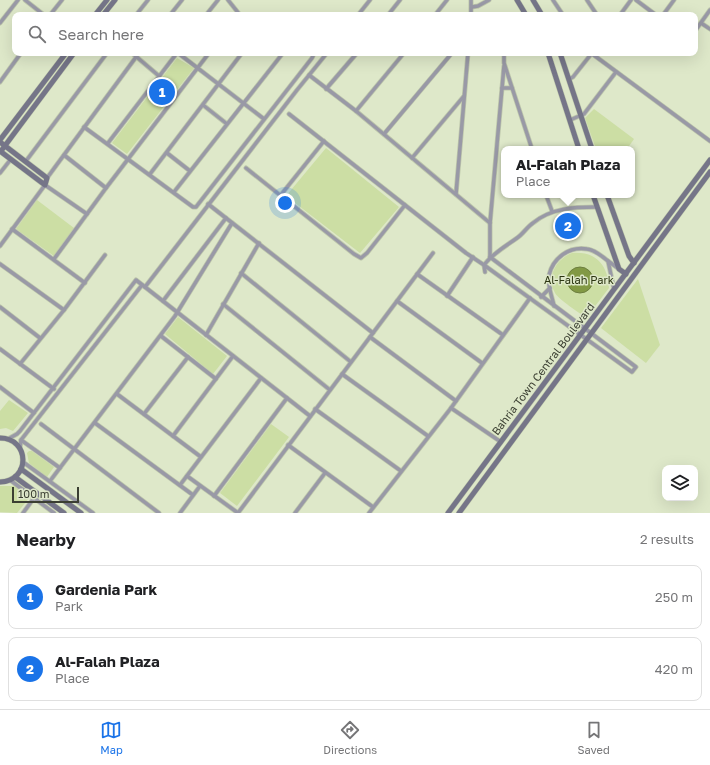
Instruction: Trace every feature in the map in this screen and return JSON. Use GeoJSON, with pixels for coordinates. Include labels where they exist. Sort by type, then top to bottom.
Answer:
{"type":"FeatureCollection","features":[{"type":"Feature","properties":{"kind":"main road"},"geometry":{"type":"LineString","coordinates":[[97,12],[107,0]]}},
{"type":"Feature","properties":{"kind":"main road"},"geometry":{"type":"LineString","coordinates":[[106,12],[115,0]]}},
{"type":"Feature","properties":{"kind":"main road"},"geometry":{"type":"LineString","coordinates":[[517,0],[524,12]]}},
{"type":"Feature","properties":{"kind":"main road"},"geometry":{"type":"LineString","coordinates":[[533,0],[540,12]]}},
{"type":"Feature","properties":{"kind":"main road"},"geometry":{"type":"LineString","coordinates":[[64,56],[0,141],[5,146],[47,178],[45,185],[0,151],[5,146],[72,56]]}},
{"type":"Feature","properties":{"kind":"main road"},"geometry":{"type":"LineString","coordinates":[[549,56],[577,146]]}},
{"type":"Feature","properties":{"kind":"main road"},"geometry":{"type":"LineString","coordinates":[[561,56],[591,146]]}},
{"type":"Feature","properties":{"kind":"main road","name":"Bahria Town Central Boulevard"},"geometry":{"type":"LineString","coordinates":[[448,513],[710,160]]}},
{"type":"Feature","properties":{"kind":"main road","name":"Bahria Town Central Boulevard"},"geometry":{"type":"LineString","coordinates":[[459,513],[710,172]]}},
{"type":"Feature","properties":{"kind":"main road"},"geometry":{"type":"LineString","coordinates":[[594,198],[619,269],[626,274]]}},
{"type":"Feature","properties":{"kind":"main road"},"geometry":{"type":"LineString","coordinates":[[608,198],[629,256],[634,263]]}},
{"type":"Feature","properties":{"kind":"main road"},"geometry":{"type":"LineString","coordinates":[[0,438],[15,442],[22,452],[23,462],[21,469],[15,477],[10,480],[0,482]]}},
{"type":"Feature","properties":{"kind":"main road"},"geometry":{"type":"LineString","coordinates":[[21,469],[81,513]]}},
{"type":"Feature","properties":{"kind":"main road"},"geometry":{"type":"LineString","coordinates":[[15,477],[64,513]]}},
{"type":"Feature","properties":{"kind":"street"},"geometry":{"type":"LineString","coordinates":[[0,23],[18,0]]}},
{"type":"Feature","properties":{"kind":"street"},"geometry":{"type":"LineString","coordinates":[[25,0],[40,12]]}},
{"type":"Feature","properties":{"kind":"street"},"geometry":{"type":"LineString","coordinates":[[52,12],[62,0]]}},
{"type":"Feature","properties":{"kind":"street"},"geometry":{"type":"LineString","coordinates":[[138,12],[148,0]]}},
{"type":"Feature","properties":{"kind":"street"},"geometry":{"type":"LineString","coordinates":[[172,12],[182,0]]}},
{"type":"Feature","properties":{"kind":"street"},"geometry":{"type":"LineString","coordinates":[[208,12],[218,0]]}},
{"type":"Feature","properties":{"kind":"street"},"geometry":{"type":"LineString","coordinates":[[228,0],[238,12]]}},
{"type":"Feature","properties":{"kind":"street"},"geometry":{"type":"LineString","coordinates":[[360,12],[370,0]]}},
{"type":"Feature","properties":{"kind":"street"},"geometry":{"type":"LineString","coordinates":[[390,12],[400,0]]}},
{"type":"Feature","properties":{"kind":"street"},"geometry":{"type":"LineString","coordinates":[[437,12],[447,0]]}},
{"type":"Feature","properties":{"kind":"street"},"geometry":{"type":"LineString","coordinates":[[471,0],[471,12]]}},
{"type":"Feature","properties":{"kind":"street"},"geometry":{"type":"LineString","coordinates":[[472,7],[478,6],[489,0]]}},
{"type":"Feature","properties":{"kind":"street"},"geometry":{"type":"LineString","coordinates":[[553,0],[561,12]]}},
{"type":"Feature","properties":{"kind":"street"},"geometry":{"type":"LineString","coordinates":[[587,0],[595,12]]}},
{"type":"Feature","properties":{"kind":"street"},"geometry":{"type":"LineString","coordinates":[[622,12],[631,0]]}},
{"type":"Feature","properties":{"kind":"street"},"geometry":{"type":"LineString","coordinates":[[636,0],[652,12]]}},
{"type":"Feature","properties":{"kind":"street"},"geometry":{"type":"LineString","coordinates":[[665,12],[674,0]]}},
{"type":"Feature","properties":{"kind":"street"},"geometry":{"type":"LineString","coordinates":[[698,27],[710,10]]}},
{"type":"Feature","properties":{"kind":"street"},"geometry":{"type":"LineString","coordinates":[[701,23],[710,29]]}},
{"type":"Feature","properties":{"kind":"street"},"geometry":{"type":"LineString","coordinates":[[0,82],[20,56]]}},
{"type":"Feature","properties":{"kind":"street"},"geometry":{"type":"LineString","coordinates":[[26,161],[105,56]]}},
{"type":"Feature","properties":{"kind":"street"},"geometry":{"type":"LineString","coordinates":[[47,178],[137,56]]}},
{"type":"Feature","properties":{"kind":"street"},"geometry":{"type":"LineString","coordinates":[[139,56],[159,76]]}},
{"type":"Feature","properties":{"kind":"street"},"geometry":{"type":"LineString","coordinates":[[108,143],[175,56]]}},
{"type":"Feature","properties":{"kind":"street"},"geometry":{"type":"LineString","coordinates":[[181,56],[264,119]]}},
{"type":"Feature","properties":{"kind":"street"},"geometry":{"type":"LineString","coordinates":[[54,259],[86,214],[207,56]]}},
{"type":"Feature","properties":{"kind":"street"},"geometry":{"type":"LineString","coordinates":[[150,174],[240,56]]}},
{"type":"Feature","properties":{"kind":"street"},"geometry":{"type":"LineString","coordinates":[[174,192],[281,56]]}},
{"type":"Feature","properties":{"kind":"street"},"geometry":{"type":"LineString","coordinates":[[84,127],[108,143],[193,207],[198,206],[313,56]]}},
{"type":"Feature","properties":{"kind":"street"},"geometry":{"type":"LineString","coordinates":[[20,448],[21,440],[58,392],[325,56]]}},
{"type":"Feature","properties":{"kind":"street"},"geometry":{"type":"LineString","coordinates":[[326,90],[354,56]]}},
{"type":"Feature","properties":{"kind":"street"},"geometry":{"type":"LineString","coordinates":[[356,111],[402,56]]}},
{"type":"Feature","properties":{"kind":"street"},"geometry":{"type":"LineString","coordinates":[[384,134],[449,56]]}},
{"type":"Feature","properties":{"kind":"street"},"geometry":{"type":"LineString","coordinates":[[456,194],[468,56]]}},
{"type":"Feature","properties":{"kind":"street"},"geometry":{"type":"LineString","coordinates":[[490,257],[490,223],[504,56]]}},
{"type":"Feature","properties":{"kind":"street"},"geometry":{"type":"LineString","coordinates":[[569,79],[573,77],[589,56]]}},
{"type":"Feature","properties":{"kind":"street"},"geometry":{"type":"LineString","coordinates":[[595,56],[710,142]]}},
{"type":"Feature","properties":{"kind":"street"},"geometry":{"type":"LineString","coordinates":[[504,63],[531,146]]}},
{"type":"Feature","properties":{"kind":"street"},"geometry":{"type":"LineString","coordinates":[[570,120],[584,114],[616,72]]}},
{"type":"Feature","properties":{"kind":"street"},"geometry":{"type":"LineString","coordinates":[[309,75],[326,90],[356,111],[490,223]]}},
{"type":"Feature","properties":{"kind":"street"},"geometry":{"type":"LineString","coordinates":[[502,88],[512,88]]}},
{"type":"Feature","properties":{"kind":"street"},"geometry":{"type":"LineString","coordinates":[[412,158],[464,95]]}},
{"type":"Feature","properties":{"kind":"street"},"geometry":{"type":"LineString","coordinates":[[203,105],[227,124]]}},
{"type":"Feature","properties":{"kind":"street"},"geometry":{"type":"LineString","coordinates":[[289,114],[466,253],[484,264],[632,372],[636,367],[541,297],[490,257]]}},
{"type":"Feature","properties":{"kind":"street"},"geometry":{"type":"LineString","coordinates":[[280,196],[324,141]]}},
{"type":"Feature","properties":{"kind":"street"},"geometry":{"type":"LineString","coordinates":[[167,153],[190,171]]}},
{"type":"Feature","properties":{"kind":"street"},"geometry":{"type":"LineString","coordinates":[[64,155],[106,188]]}},
{"type":"Feature","properties":{"kind":"street"},"geometry":{"type":"LineString","coordinates":[[0,173],[11,159]]}},
{"type":"Feature","properties":{"kind":"street"},"geometry":{"type":"LineString","coordinates":[[246,168],[361,258],[367,253],[405,205]]}},
{"type":"Feature","properties":{"kind":"street"},"geometry":{"type":"LineString","coordinates":[[0,246],[45,185],[86,214]]}},
{"type":"Feature","properties":{"kind":"street"},"geometry":{"type":"LineString","coordinates":[[547,198],[552,211]]}},
{"type":"Feature","properties":{"kind":"street"},"geometry":{"type":"LineString","coordinates":[[208,204],[373,333]]}},
{"type":"Feature","properties":{"kind":"street"},"geometry":{"type":"LineString","coordinates":[[485,272],[484,264],[490,257],[519,237],[533,222],[552,211],[568,208],[597,206]]}},
{"type":"Feature","properties":{"kind":"street"},"geometry":{"type":"LineString","coordinates":[[163,302],[226,218]]}},
{"type":"Feature","properties":{"kind":"street"},"geometry":{"type":"LineString","coordinates":[[50,481],[178,313],[232,223]]}},
{"type":"Feature","properties":{"kind":"street"},"geometry":{"type":"LineString","coordinates":[[12,229],[85,283]]}},
{"type":"Feature","properties":{"kind":"street"},"geometry":{"type":"LineString","coordinates":[[206,335],[259,243]]}},
{"type":"Feature","properties":{"kind":"street"},"geometry":{"type":"LineString","coordinates":[[554,306],[548,283],[549,275],[556,260],[562,254],[578,248],[595,251],[619,269]]}},
{"type":"Feature","properties":{"kind":"street"},"geometry":{"type":"LineString","coordinates":[[187,476],[238,513],[433,253]]}},
{"type":"Feature","properties":{"kind":"street"},"geometry":{"type":"LineString","coordinates":[[20,364],[64,310],[105,255]]}},
{"type":"Feature","properties":{"kind":"street"},"geometry":{"type":"LineString","coordinates":[[447,296],[473,257]]}},
{"type":"Feature","properties":{"kind":"street"},"geometry":{"type":"LineString","coordinates":[[608,261],[614,290]]}},
{"type":"Feature","properties":{"kind":"street"},"geometry":{"type":"LineString","coordinates":[[0,264],[64,310]]}},
{"type":"Feature","properties":{"kind":"street"},"geometry":{"type":"LineString","coordinates":[[241,273],[351,362]]}},
{"type":"Feature","properties":{"kind":"street"},"geometry":{"type":"LineString","coordinates":[[417,274],[503,335]]}},
{"type":"Feature","properties":{"kind":"street"},"geometry":{"type":"LineString","coordinates":[[8,439],[17,434],[34,413],[136,280],[310,416]]}},
{"type":"Feature","properties":{"kind":"street"},"geometry":{"type":"LineString","coordinates":[[541,297],[550,288]]}},
{"type":"Feature","properties":{"kind":"street"},"geometry":{"type":"LineString","coordinates":[[369,513],[451,408],[530,298]]}},
{"type":"Feature","properties":{"kind":"street"},"geometry":{"type":"LineString","coordinates":[[397,301],[482,363]]}},
{"type":"Feature","properties":{"kind":"street"},"geometry":{"type":"LineString","coordinates":[[223,304],[330,390]]}},
{"type":"Feature","properties":{"kind":"street"},"geometry":{"type":"LineString","coordinates":[[0,307],[40,338]]}},
{"type":"Feature","properties":{"kind":"street"},"geometry":{"type":"LineString","coordinates":[[161,336],[216,379]]}},
{"type":"Feature","properties":{"kind":"street"},"geometry":{"type":"LineString","coordinates":[[370,337],[456,400]]}},
{"type":"Feature","properties":{"kind":"street"},"geometry":{"type":"LineString","coordinates":[[0,349],[58,392]]}},
{"type":"Feature","properties":{"kind":"street"},"geometry":{"type":"LineString","coordinates":[[173,436],[233,356]]}},
{"type":"Feature","properties":{"kind":"street"},"geometry":{"type":"LineString","coordinates":[[144,414],[188,357]]}},
{"type":"Feature","properties":{"kind":"street"},"geometry":{"type":"LineString","coordinates":[[342,374],[428,436]]}},
{"type":"Feature","properties":{"kind":"street"},"geometry":{"type":"LineString","coordinates":[[180,485],[261,378]]}},
{"type":"Feature","properties":{"kind":"street"},"geometry":{"type":"LineString","coordinates":[[0,387],[34,413]]}},
{"type":"Feature","properties":{"kind":"street"},"geometry":{"type":"LineString","coordinates":[[117,394],[201,457]]}},
{"type":"Feature","properties":{"kind":"street"},"geometry":{"type":"LineString","coordinates":[[214,496],[287,398]]}},
{"type":"Feature","properties":{"kind":"street"},"geometry":{"type":"LineString","coordinates":[[451,408],[501,442]]}},
{"type":"Feature","properties":{"kind":"street"},"geometry":{"type":"LineString","coordinates":[[315,409],[401,471]]}},
{"type":"Feature","properties":{"kind":"street"},"geometry":{"type":"LineString","coordinates":[[95,423],[193,495]]}},
{"type":"Feature","properties":{"kind":"street"},"geometry":{"type":"LineString","coordinates":[[41,424],[159,513]]}},
{"type":"Feature","properties":{"kind":"street"},"geometry":{"type":"LineString","coordinates":[[21,440],[60,468]]}},
{"type":"Feature","properties":{"kind":"street"},"geometry":{"type":"LineString","coordinates":[[288,446],[373,507]]}},
{"type":"Feature","properties":{"kind":"street"},"geometry":{"type":"LineString","coordinates":[[23,462],[93,513]]}},
{"type":"Feature","properties":{"kind":"street"},"geometry":{"type":"LineString","coordinates":[[295,513],[325,473]]}},
{"type":"Feature","properties":{"kind":"street"},"geometry":{"type":"LineString","coordinates":[[10,480],[54,513]]}},
{"type":"Feature","properties":{"kind":"street"},"geometry":{"type":"LineString","coordinates":[[180,513],[200,486]]}},
{"type":"Feature","properties":{"kind":"street"},"geometry":{"type":"LineString","coordinates":[[23,513],[34,498]]}},
{"type":"Feature","properties":{"kind":"green space"},"geometry":{"type":"Polygon","coordinates":[[[177,58],[194,68],[127,154],[112,143],[177,58]]]}},
{"type":"Feature","properties":{"kind":"green space"},"geometry":{"type":"Polygon","coordinates":[[[594,109],[634,139],[629,146],[595,146],[585,118],[594,109]]]}},
{"type":"Feature","properties":{"kind":"green space"},"geometry":{"type":"Polygon","coordinates":[[[326,148],[399,207],[360,253],[286,196],[326,148]]]}},
{"type":"Feature","properties":{"kind":"green space"},"geometry":{"type":"Polygon","coordinates":[[[37,200],[74,228],[54,256],[16,229],[37,200]]]}},
{"type":"Feature","properties":{"kind":"green space","name":"Al-Falah Park"},"geometry":{"type":"Polygon","coordinates":[[[572,253],[588,254],[594,257],[603,266],[608,280],[609,288],[586,318],[560,299],[552,287],[552,275],[554,269],[561,260],[572,253]]]}},
{"type":"Feature","properties":{"kind":"green space"},"geometry":{"type":"Polygon","coordinates":[[[638,279],[660,345],[646,363],[601,328],[638,279]]]}},
{"type":"Feature","properties":{"kind":"green space"},"geometry":{"type":"Polygon","coordinates":[[[178,317],[227,356],[213,374],[165,334],[178,317]]]}},
{"type":"Feature","properties":{"kind":"green space"},"geometry":{"type":"Polygon","coordinates":[[[9,400],[28,413],[13,431],[6,428],[0,429],[0,411],[9,400]]]}},
{"type":"Feature","properties":{"kind":"green space"},"geometry":{"type":"Polygon","coordinates":[[[271,424],[289,437],[237,506],[220,493],[271,424]]]}},
{"type":"Feature","properties":{"kind":"green space"},"geometry":{"type":"Polygon","coordinates":[[[32,451],[54,467],[47,477],[29,463],[27,453],[32,451]]]}},
{"type":"Feature","properties":{"kind":"green space"},"geometry":{"type":"Polygon","coordinates":[[[0,486],[14,486],[30,497],[17,513],[0,512],[0,486]]]}},
{"type":"Feature","properties":{"kind":"shaded area"},"geometry":{"type":"Polygon","coordinates":[[[580,267],[589,271],[593,280],[589,289],[580,293],[571,289],[567,280],[571,271],[580,267]]]}},
{"type":"Feature","properties":{"kind":"place","name":"Gardenia Park"},"geometry":{"type":"Point","coordinates":[162,92]}},
{"type":"Feature","properties":{"kind":"place","name":"Al-Falah Plaza"},"geometry":{"type":"Point","coordinates":[568,226]}}]}
